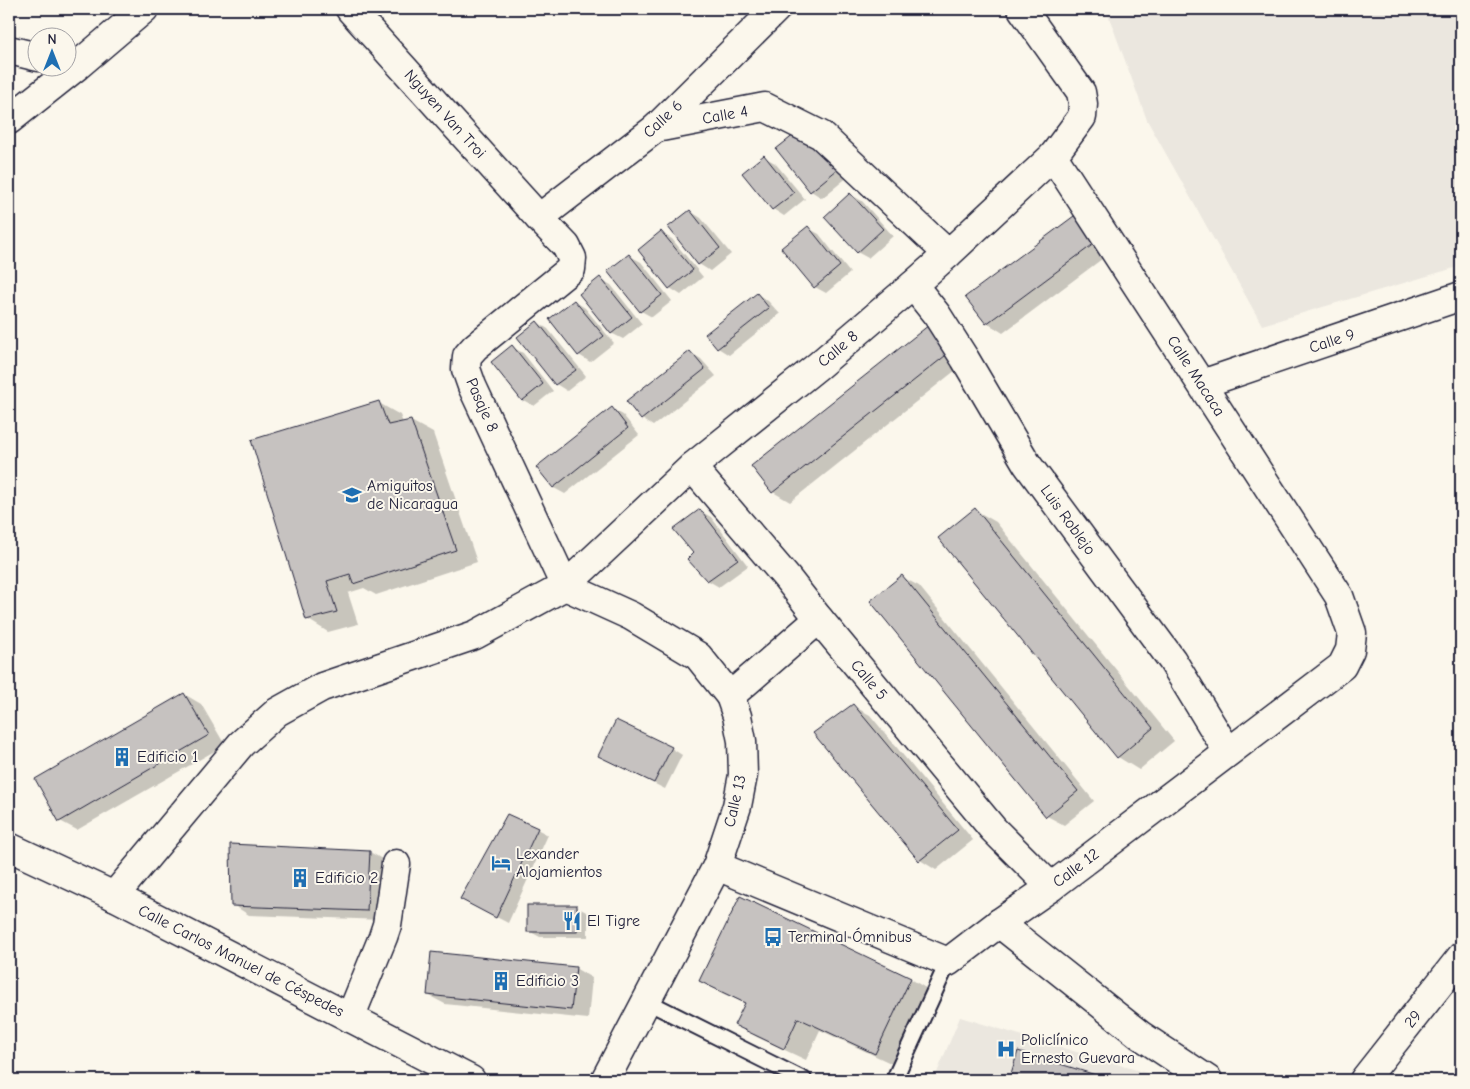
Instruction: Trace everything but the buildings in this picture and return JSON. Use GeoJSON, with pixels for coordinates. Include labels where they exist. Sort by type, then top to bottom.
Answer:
{"type":"FeatureCollection","features":[{"type":"Feature","properties":{"kind":"street"},"geometry":{"type":"LineString","coordinates":[[78,60],[144,9]]}},
{"type":"Feature","properties":{"kind":"street","name":"Nguyen Van Troi"},"geometry":{"type":"LineString","coordinates":[[350,9],[566,246],[572,258]]}},
{"type":"Feature","properties":{"kind":"street","name":"Calle 6"},"geometry":{"type":"LineString","coordinates":[[540,218],[656,128],[776,9]]}},
{"type":"Feature","properties":{"kind":"street","name":"Calle 8"},"geometry":{"type":"LineString","coordinates":[[114,896],[241,744],[277,712],[322,687],[475,635],[565,586],[692,467],[913,285],[1053,156],[1082,117],[1083,104],[1081,92],[1022,9]]}},
{"type":"Feature","properties":{"kind":"street"},"geometry":{"type":"LineString","coordinates":[[9,50],[28,55]]}},
{"type":"Feature","properties":{"kind":"street"},"geometry":{"type":"LineString","coordinates":[[9,120],[57,78]]}},
{"type":"Feature","properties":{"kind":"street","name":"Calle 4"},"geometry":{"type":"LineString","coordinates":[[656,128],[765,107],[821,135],[948,254]]}},
{"type":"Feature","properties":{"kind":"street","name":"Calle Macaca"},"geometry":{"type":"LineString","coordinates":[[1053,156],[1339,596]]}},
{"type":"Feature","properties":{"kind":"street","name":"Pasaje 8"},"geometry":{"type":"LineString","coordinates":[[565,586],[472,386],[466,369],[467,356],[475,347],[571,269],[572,258]]}},
{"type":"Feature","properties":{"kind":"street","name":"Luis Roblejo"},"geometry":{"type":"LineString","coordinates":[[913,285],[937,314],[1027,464],[1172,660],[1228,752]]}},
{"type":"Feature","properties":{"kind":"street","name":"Calle 9"},"geometry":{"type":"LineString","coordinates":[[1202,384],[1461,296]]}},
{"type":"Feature","properties":{"kind":"street","name":"Calle 5"},"geometry":{"type":"LineString","coordinates":[[692,467],[787,578],[993,829],[1051,887]]}},
{"type":"Feature","properties":{"kind":"street","name":"Calle 13"},"geometry":{"type":"LineString","coordinates":[[565,586],[631,616],[698,656],[730,696],[737,716],[742,741],[743,775],[737,806],[718,866],[605,1080]]}},
{"type":"Feature","properties":{"kind":"street","name":"Calle 12"},"geometry":{"type":"LineString","coordinates":[[948,962],[999,923],[1051,887],[1342,666],[1350,650],[1352,633],[1339,596]]}},
{"type":"Feature","properties":{"kind":"street"},"geometry":{"type":"LineString","coordinates":[[730,696],[819,619]]}},
{"type":"Feature","properties":{"kind":"street","name":"Calle Carlos Manuel de Céspedes"},"geometry":{"type":"LineString","coordinates":[[9,846],[114,896],[472,1080]]}},
{"type":"Feature","properties":{"kind":"street"},"geometry":{"type":"LineString","coordinates":[[350,1018],[387,925],[396,864]]}},
{"type":"Feature","properties":{"kind":"street"},"geometry":{"type":"LineString","coordinates":[[718,866],[948,962]]}},
{"type":"Feature","properties":{"kind":"street"},"geometry":{"type":"LineString","coordinates":[[999,923],[1140,1035],[1208,1080]]}},
{"type":"Feature","properties":{"kind":"street","name":"29"},"geometry":{"type":"LineString","coordinates":[[1364,1080],[1461,957]]}},
{"type":"Feature","properties":{"kind":"lane"},"geometry":{"type":"LineString","coordinates":[[894,1080],[948,962]]}},
{"type":"Feature","properties":{"kind":"lane"},"geometry":{"type":"LineString","coordinates":[[646,1001],[804,1080]]}},
{"type":"Feature","properties":{"kind":"shaded area"},"geometry":{"type":"Polygon","coordinates":[[[1106,9],[1461,9],[1461,266],[1262,325],[1147,120],[1106,9]]]}},
{"type":"Feature","properties":{"kind":"shaded area","name":"Policlínico Ernesto Guevara"},"geometry":{"type":"Polygon","coordinates":[[[960,1017],[1170,1080],[934,1080],[960,1017]]]}},
{"type":"Feature","properties":{"kind":"place","name":"Amiguitos de Nicaragua"},"geometry":{"type":"Point","coordinates":[352,495]}},
{"type":"Feature","properties":{"kind":"place","name":"Edificio 1"},"geometry":{"type":"Point","coordinates":[122,757]}},
{"type":"Feature","properties":{"kind":"place","name":"Lexander Alojamientos"},"geometry":{"type":"Point","coordinates":[501,863]}},
{"type":"Feature","properties":{"kind":"place","name":"Edificio 2"},"geometry":{"type":"Point","coordinates":[300,878]}},
{"type":"Feature","properties":{"kind":"place","name":"El Tigre"},"geometry":{"type":"Point","coordinates":[572,921]}},
{"type":"Feature","properties":{"kind":"place","name":"Terminal Ómnibus"},"geometry":{"type":"Point","coordinates":[773,937]}},
{"type":"Feature","properties":{"kind":"place","name":"Edificio 3"},"geometry":{"type":"Point","coordinates":[501,981]}},
{"type":"Feature","properties":{"kind":"place","name":"Policlínico Ernesto Guevara"},"geometry":{"type":"Point","coordinates":[1006,1049]}}]}
